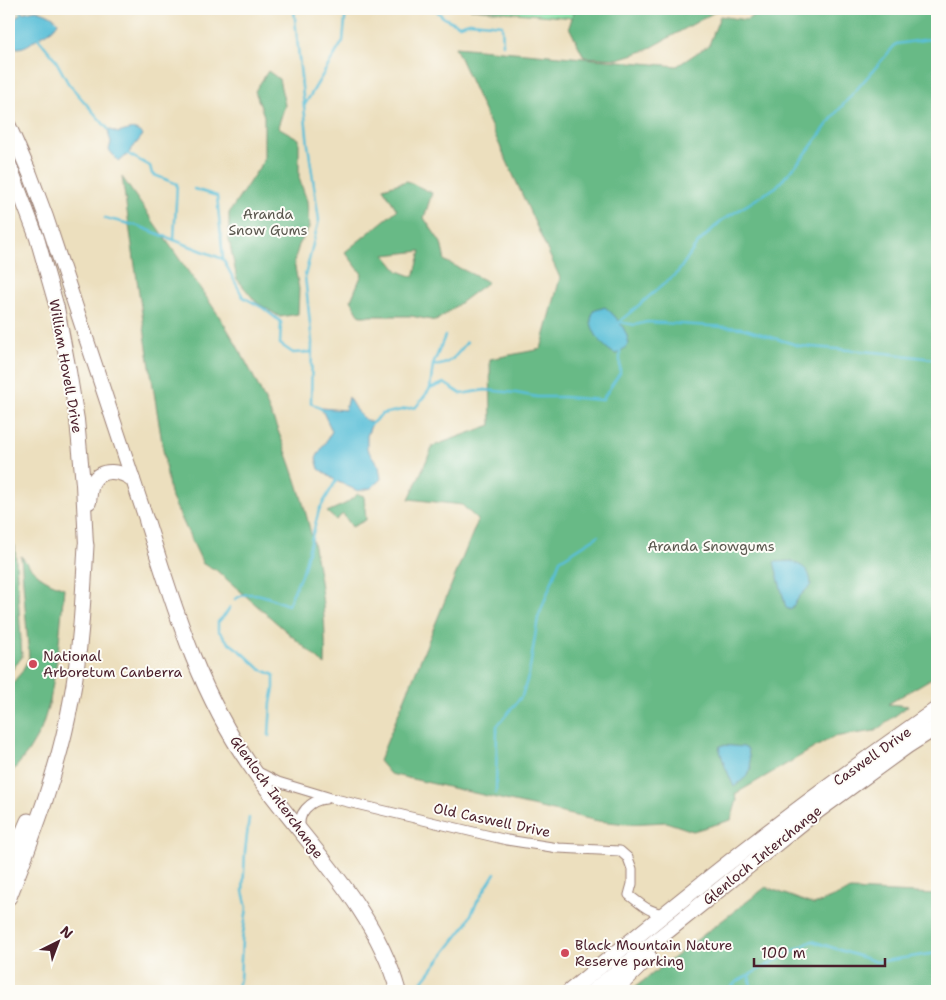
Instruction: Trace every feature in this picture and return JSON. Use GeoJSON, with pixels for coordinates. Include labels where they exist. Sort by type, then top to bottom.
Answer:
{"type":"FeatureCollection","features":[{"type":"Feature","properties":{"kind":"highway","name":"Glenloch Interchange"},"geometry":{"type":"LineString","coordinates":[[147,522],[183,632],[207,691],[229,732],[250,765],[347,891],[370,924],[391,968],[398,991]]}},
{"type":"Feature","properties":{"kind":"highway"},"geometry":{"type":"LineString","coordinates":[[9,897],[48,792],[71,702],[83,611],[86,545]]}},
{"type":"Feature","properties":{"kind":"highway"},"geometry":{"type":"LineString","coordinates":[[9,865],[25,828],[46,769],[78,657]]}},
{"type":"Feature","properties":{"kind":"highway","name":"Caswell Drive"},"geometry":{"type":"LineString","coordinates":[[665,914],[785,819],[937,709]]}},
{"type":"Feature","properties":{"kind":"highway","name":"Glenloch Interchange"},"geometry":{"type":"LineString","coordinates":[[593,991],[812,815],[846,789],[937,727]]}},
{"type":"Feature","properties":{"kind":"highway"},"geometry":{"type":"LineString","coordinates":[[614,991],[659,947],[744,875],[759,857]]}},
{"type":"Feature","properties":{"kind":"highway"},"geometry":{"type":"LineString","coordinates":[[570,991],[665,914]]}},
{"type":"Feature","properties":{"kind":"main road","name":"William Hovell Drive"},"geometry":{"type":"LineString","coordinates":[[9,126],[46,217],[133,480]]}},
{"type":"Feature","properties":{"kind":"main road","name":"William Hovell Drive"},"geometry":{"type":"LineString","coordinates":[[9,164],[37,238],[57,308],[70,371],[83,484],[86,545]]}},
{"type":"Feature","properties":{"kind":"main road"},"geometry":{"type":"LineString","coordinates":[[86,545],[90,490],[95,479],[102,474],[115,472],[125,474],[133,480]]}},
{"type":"Feature","properties":{"kind":"main road","name":"Glenloch Interchange"},"geometry":{"type":"LineString","coordinates":[[133,480],[147,522]]}},
{"type":"Feature","properties":{"kind":"street","name":"Old Caswell Drive"},"geometry":{"type":"LineString","coordinates":[[250,765],[265,776],[278,782],[331,798],[521,843],[558,848],[620,851],[628,858],[632,869],[630,895],[650,910],[665,914]]}},
{"type":"Feature","properties":{"kind":"street"},"geometry":{"type":"LineString","coordinates":[[304,836],[300,827],[300,821],[306,808],[316,800],[331,798]]}},
{"type":"Feature","properties":{"kind":"green space"},"geometry":{"type":"Polygon","coordinates":[[[470,9],[693,9],[667,26],[470,9]]]}},
{"type":"Feature","properties":{"kind":"green space"},"geometry":{"type":"Polygon","coordinates":[[[575,9],[720,9],[647,50],[618,59],[584,57],[569,27],[575,9]]]}},
{"type":"Feature","properties":{"kind":"green space","name":"Aranda Snowgums"},"geometry":{"type":"Polygon","coordinates":[[[764,9],[937,9],[937,675],[888,704],[908,706],[875,731],[833,737],[735,794],[737,800],[731,820],[693,831],[666,822],[628,824],[598,821],[390,774],[379,761],[478,520],[462,505],[409,499],[433,446],[491,425],[490,359],[541,349],[560,278],[455,47],[677,66],[709,45],[720,16],[746,20],[764,9]]]}},
{"type":"Feature","properties":{"kind":"green space","name":"Aranda Snow Gums"},"geometry":{"type":"Polygon","coordinates":[[[268,71],[279,79],[285,105],[278,127],[299,139],[299,178],[307,201],[309,228],[299,245],[294,262],[299,289],[298,314],[280,317],[256,302],[237,279],[229,240],[229,213],[264,160],[264,116],[255,91],[268,71]]]}},
{"type":"Feature","properties":{"kind":"green space"},"geometry":{"type":"Polygon","coordinates":[[[122,177],[228,331],[259,388],[276,425],[291,464],[313,544],[321,585],[325,625],[325,665],[216,570],[203,564],[170,494],[122,177]]]}},
{"type":"Feature","properties":{"kind":"green space"},"geometry":{"type":"Polygon","coordinates":[[[407,181],[432,193],[424,218],[441,243],[445,261],[488,282],[436,321],[411,316],[360,316],[351,300],[362,274],[345,252],[397,210],[383,188],[407,181]],[[421,251],[385,255],[398,271],[414,277],[421,251]]]}},
{"type":"Feature","properties":{"kind":"green space"},"geometry":{"type":"Polygon","coordinates":[[[358,494],[364,496],[366,520],[352,527],[343,514],[336,520],[327,512],[345,504],[358,494]]]}},
{"type":"Feature","properties":{"kind":"green space"},"geometry":{"type":"Polygon","coordinates":[[[9,538],[15,546],[22,657],[9,674],[9,538]]]}},
{"type":"Feature","properties":{"kind":"green space","name":"National Arboretum Canberra"},"geometry":{"type":"Polygon","coordinates":[[[21,556],[40,576],[64,588],[58,653],[50,701],[41,730],[28,752],[9,776],[9,687],[21,673],[29,658],[21,556]]]}},
{"type":"Feature","properties":{"kind":"green space"},"geometry":{"type":"Polygon","coordinates":[[[766,887],[814,905],[850,890],[937,894],[937,991],[630,991],[766,887]]]}},
{"type":"Feature","properties":{"kind":"water"},"geometry":{"type":"Polygon","coordinates":[[[36,10],[51,16],[58,22],[47,33],[26,46],[17,48],[9,36],[14,20],[21,13],[36,10]]]}},
{"type":"Feature","properties":{"kind":"water"},"geometry":{"type":"Polygon","coordinates":[[[108,129],[118,133],[134,130],[143,135],[119,162],[109,150],[111,142],[108,129]]]}},
{"type":"Feature","properties":{"kind":"water"},"geometry":{"type":"Polygon","coordinates":[[[605,307],[620,323],[628,338],[629,344],[616,354],[607,349],[599,340],[591,324],[593,311],[605,307]]]}},
{"type":"Feature","properties":{"kind":"water"},"geometry":{"type":"Polygon","coordinates":[[[348,397],[360,415],[372,423],[367,436],[367,449],[379,466],[381,479],[371,488],[358,491],[336,481],[319,469],[316,458],[332,431],[321,408],[345,410],[348,397]]]}},
{"type":"Feature","properties":{"kind":"water"},"geometry":{"type":"Polygon","coordinates":[[[791,561],[806,569],[811,585],[799,597],[791,610],[786,608],[774,562],[791,561]]]}},
{"type":"Feature","properties":{"kind":"water"},"geometry":{"type":"Polygon","coordinates":[[[722,745],[748,749],[751,769],[746,777],[734,787],[719,747],[722,745]]]}},
{"type":"Feature","properties":{"kind":"waterway"},"geometry":{"type":"LineString","coordinates":[[294,9],[308,145],[319,220],[305,276],[312,342],[311,403],[323,410]]}},
{"type":"Feature","properties":{"kind":"waterway"},"geometry":{"type":"LineString","coordinates":[[304,106],[343,41],[346,9]]}},
{"type":"Feature","properties":{"kind":"waterway"},"geometry":{"type":"LineString","coordinates":[[435,9],[444,18],[459,25],[470,22],[502,25],[503,44]]}},
{"type":"Feature","properties":{"kind":"waterway"},"geometry":{"type":"LineString","coordinates":[[38,38],[55,59],[68,83],[108,129]]}},
{"type":"Feature","properties":{"kind":"waterway"},"geometry":{"type":"LineString","coordinates":[[619,322],[678,272],[697,244],[721,221],[776,187],[804,156],[836,113],[896,44],[937,38]]}},
{"type":"Feature","properties":{"kind":"waterway"},"geometry":{"type":"LineString","coordinates":[[128,154],[150,166],[152,174],[177,184],[174,240]]}},
{"type":"Feature","properties":{"kind":"waterway"},"geometry":{"type":"LineString","coordinates":[[194,189],[217,196],[223,258]]}},
{"type":"Feature","properties":{"kind":"waterway"},"geometry":{"type":"LineString","coordinates":[[105,218],[138,226],[223,259],[243,297],[263,308],[281,322],[280,344],[293,353],[312,352]]}},
{"type":"Feature","properties":{"kind":"waterway"},"geometry":{"type":"LineString","coordinates":[[619,322],[635,325],[647,322],[742,328],[800,346],[937,358]]}},
{"type":"Feature","properties":{"kind":"waterway"},"geometry":{"type":"LineString","coordinates":[[430,389],[433,365],[445,336]]}},
{"type":"Feature","properties":{"kind":"waterway"},"geometry":{"type":"LineString","coordinates":[[433,365],[449,362],[467,342]]}},
{"type":"Feature","properties":{"kind":"waterway"},"geometry":{"type":"LineString","coordinates":[[370,425],[382,414],[416,407],[430,389],[444,383],[461,394],[485,390],[537,397],[602,400],[620,373],[620,352]]}},
{"type":"Feature","properties":{"kind":"waterway"},"geometry":{"type":"LineString","coordinates":[[235,599],[248,594],[255,594],[288,605],[304,568],[319,510],[337,479]]}},
{"type":"Feature","properties":{"kind":"waterway"},"geometry":{"type":"LineString","coordinates":[[496,793],[497,726],[522,696],[529,674],[538,618],[560,560],[598,536]]}},
{"type":"Feature","properties":{"kind":"waterway"},"geometry":{"type":"LineString","coordinates":[[230,607],[218,622],[218,630],[228,642],[260,669],[274,675],[269,736]]}},
{"type":"Feature","properties":{"kind":"waterway"},"geometry":{"type":"LineString","coordinates":[[235,991],[240,979],[242,940],[247,908],[243,891],[249,818]]}},
{"type":"Feature","properties":{"kind":"waterway"},"geometry":{"type":"LineString","coordinates":[[415,991],[466,925],[477,902],[495,873]]}},
{"type":"Feature","properties":{"kind":"waterway"},"geometry":{"type":"LineString","coordinates":[[728,991],[736,982],[812,941],[877,962],[937,953]]}},
{"type":"Feature","properties":{"kind":"waterway"},"geometry":{"type":"LineString","coordinates":[[749,976],[752,991]]}},
{"type":"Feature","properties":{"kind":"waterway"},"geometry":{"type":"LineString","coordinates":[[187,991],[195,987],[204,991]]}},
{"type":"Feature","properties":{"kind":"place","name":"National Arboretum Canberra"},"geometry":{"type":"Point","coordinates":[33,664]}},
{"type":"Feature","properties":{"kind":"place","name":"Black Mountain Nature Reserve parking"},"geometry":{"type":"Point","coordinates":[565,953]}}]}
